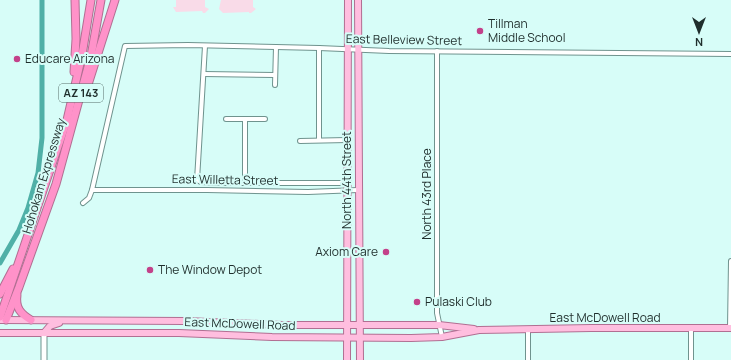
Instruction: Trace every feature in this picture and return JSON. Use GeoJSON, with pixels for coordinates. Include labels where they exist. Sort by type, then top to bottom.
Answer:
{"type":"FeatureCollection","features":[{"type":"Feature","properties":{"kind":"highway"},"geometry":{"type":"LineString","coordinates":[[57,152],[75,67],[75,0]]}},
{"type":"Feature","properties":{"kind":"highway","name":"Hohokam Expressway"},"geometry":{"type":"LineString","coordinates":[[2,319],[67,120],[75,88],[91,0]]}},
{"type":"Feature","properties":{"kind":"highway","name":"Hohokam Expressway"},"geometry":{"type":"LineString","coordinates":[[2,319],[19,287],[56,184],[90,56],[101,0]]}},
{"type":"Feature","properties":{"kind":"highway"},"geometry":{"type":"LineString","coordinates":[[56,184],[68,154],[115,0]]}},
{"type":"Feature","properties":{"kind":"highway"},"geometry":{"type":"LineString","coordinates":[[0,294],[24,248]]}},
{"type":"Feature","properties":{"kind":"highway"},"geometry":{"type":"LineString","coordinates":[[19,287],[17,298],[18,309],[23,315],[31,320]]}},
{"type":"Feature","properties":{"kind":"main road","name":"North 44th Street"},"geometry":{"type":"LineString","coordinates":[[347,360],[348,0]]}},
{"type":"Feature","properties":{"kind":"main road","name":"North 44th Street"},"geometry":{"type":"LineString","coordinates":[[358,0],[360,360]]}},
{"type":"Feature","properties":{"kind":"main road","name":"East McDowell Road"},"geometry":{"type":"LineString","coordinates":[[2,319],[207,321],[268,324],[439,325],[479,330],[730,328]]}},
{"type":"Feature","properties":{"kind":"main road","name":"Hohokam Expressway"},"geometry":{"type":"LineString","coordinates":[[2,319],[2,333]]}},
{"type":"Feature","properties":{"kind":"main road"},"geometry":{"type":"LineString","coordinates":[[44,333],[46,328],[52,324],[70,320]]}},
{"type":"Feature","properties":{"kind":"main road"},"geometry":{"type":"LineString","coordinates":[[80,320],[81,333]]}},
{"type":"Feature","properties":{"kind":"main road"},"geometry":{"type":"LineString","coordinates":[[126,320],[134,333]]}},
{"type":"Feature","properties":{"kind":"main road"},"geometry":{"type":"LineString","coordinates":[[207,321],[207,334]]}},
{"type":"Feature","properties":{"kind":"main road"},"geometry":{"type":"LineString","coordinates":[[221,322],[222,335]]}},
{"type":"Feature","properties":{"kind":"main road","name":"East McDowell Road"},"geometry":{"type":"LineString","coordinates":[[2,333],[207,334],[272,337],[442,337],[479,330]]}},
{"type":"Feature","properties":{"kind":"street","name":"East Belleview Street"},"geometry":{"type":"LineString","coordinates":[[92,190],[125,46],[143,45],[358,50],[731,54]]}},
{"type":"Feature","properties":{"kind":"street"},"geometry":{"type":"LineString","coordinates":[[205,46],[197,180],[201,182],[244,183],[347,183]]}},
{"type":"Feature","properties":{"kind":"street"},"geometry":{"type":"LineString","coordinates":[[275,85],[276,47]]}},
{"type":"Feature","properties":{"kind":"street"},"geometry":{"type":"LineString","coordinates":[[319,48],[319,140]]}},
{"type":"Feature","properties":{"kind":"street","name":"North 43rd Place"},"geometry":{"type":"LineString","coordinates":[[437,51],[437,313],[442,337]]}},
{"type":"Feature","properties":{"kind":"street"},"geometry":{"type":"LineString","coordinates":[[204,74],[275,74]]}},
{"type":"Feature","properties":{"kind":"street"},"geometry":{"type":"LineString","coordinates":[[226,119],[265,119]]}},
{"type":"Feature","properties":{"kind":"street"},"geometry":{"type":"LineString","coordinates":[[244,183],[245,119]]}},
{"type":"Feature","properties":{"kind":"street"},"geometry":{"type":"LineString","coordinates":[[300,141],[347,140]]}},
{"type":"Feature","properties":{"kind":"street"},"geometry":{"type":"LineString","coordinates":[[84,203],[89,198],[92,190]]}},
{"type":"Feature","properties":{"kind":"street","name":"East Willetta Street"},"geometry":{"type":"LineString","coordinates":[[92,190],[358,190]]}},
{"type":"Feature","properties":{"kind":"street"},"geometry":{"type":"LineString","coordinates":[[730,328],[731,262]]}},
{"type":"Feature","properties":{"kind":"street"},"geometry":{"type":"LineString","coordinates":[[691,328],[691,360]]}},
{"type":"Feature","properties":{"kind":"street"},"geometry":{"type":"LineString","coordinates":[[528,329],[528,360]]}},
{"type":"Feature","properties":{"kind":"street"},"geometry":{"type":"LineString","coordinates":[[44,333],[44,360]]}},
{"type":"Feature","properties":{"kind":"shaded area"},"geometry":{"type":"Polygon","coordinates":[[[176,0],[205,0],[205,7],[209,9],[205,13],[202,11],[176,12],[173,7],[176,7],[176,0]]]}},
{"type":"Feature","properties":{"kind":"shaded area"},"geometry":{"type":"Polygon","coordinates":[[[221,0],[253,0],[253,7],[256,9],[251,13],[223,13],[219,9],[221,0]]]}},
{"type":"Feature","properties":{"kind":"waterway"},"geometry":{"type":"LineString","coordinates":[[0,263],[19,230],[28,208],[38,173],[42,138],[42,0]]}},
{"type":"Feature","properties":{"kind":"place","name":"Tillman Middle School"},"geometry":{"type":"Point","coordinates":[480,31]}},
{"type":"Feature","properties":{"kind":"place","name":"Educare Arizona"},"geometry":{"type":"Point","coordinates":[17,59]}},
{"type":"Feature","properties":{"kind":"place","name":"Axiom Care"},"geometry":{"type":"Point","coordinates":[386,252]}},
{"type":"Feature","properties":{"kind":"place","name":"The Window Depot"},"geometry":{"type":"Point","coordinates":[150,270]}},
{"type":"Feature","properties":{"kind":"place","name":"Pulaski Club"},"geometry":{"type":"Point","coordinates":[417,302]}}]}
